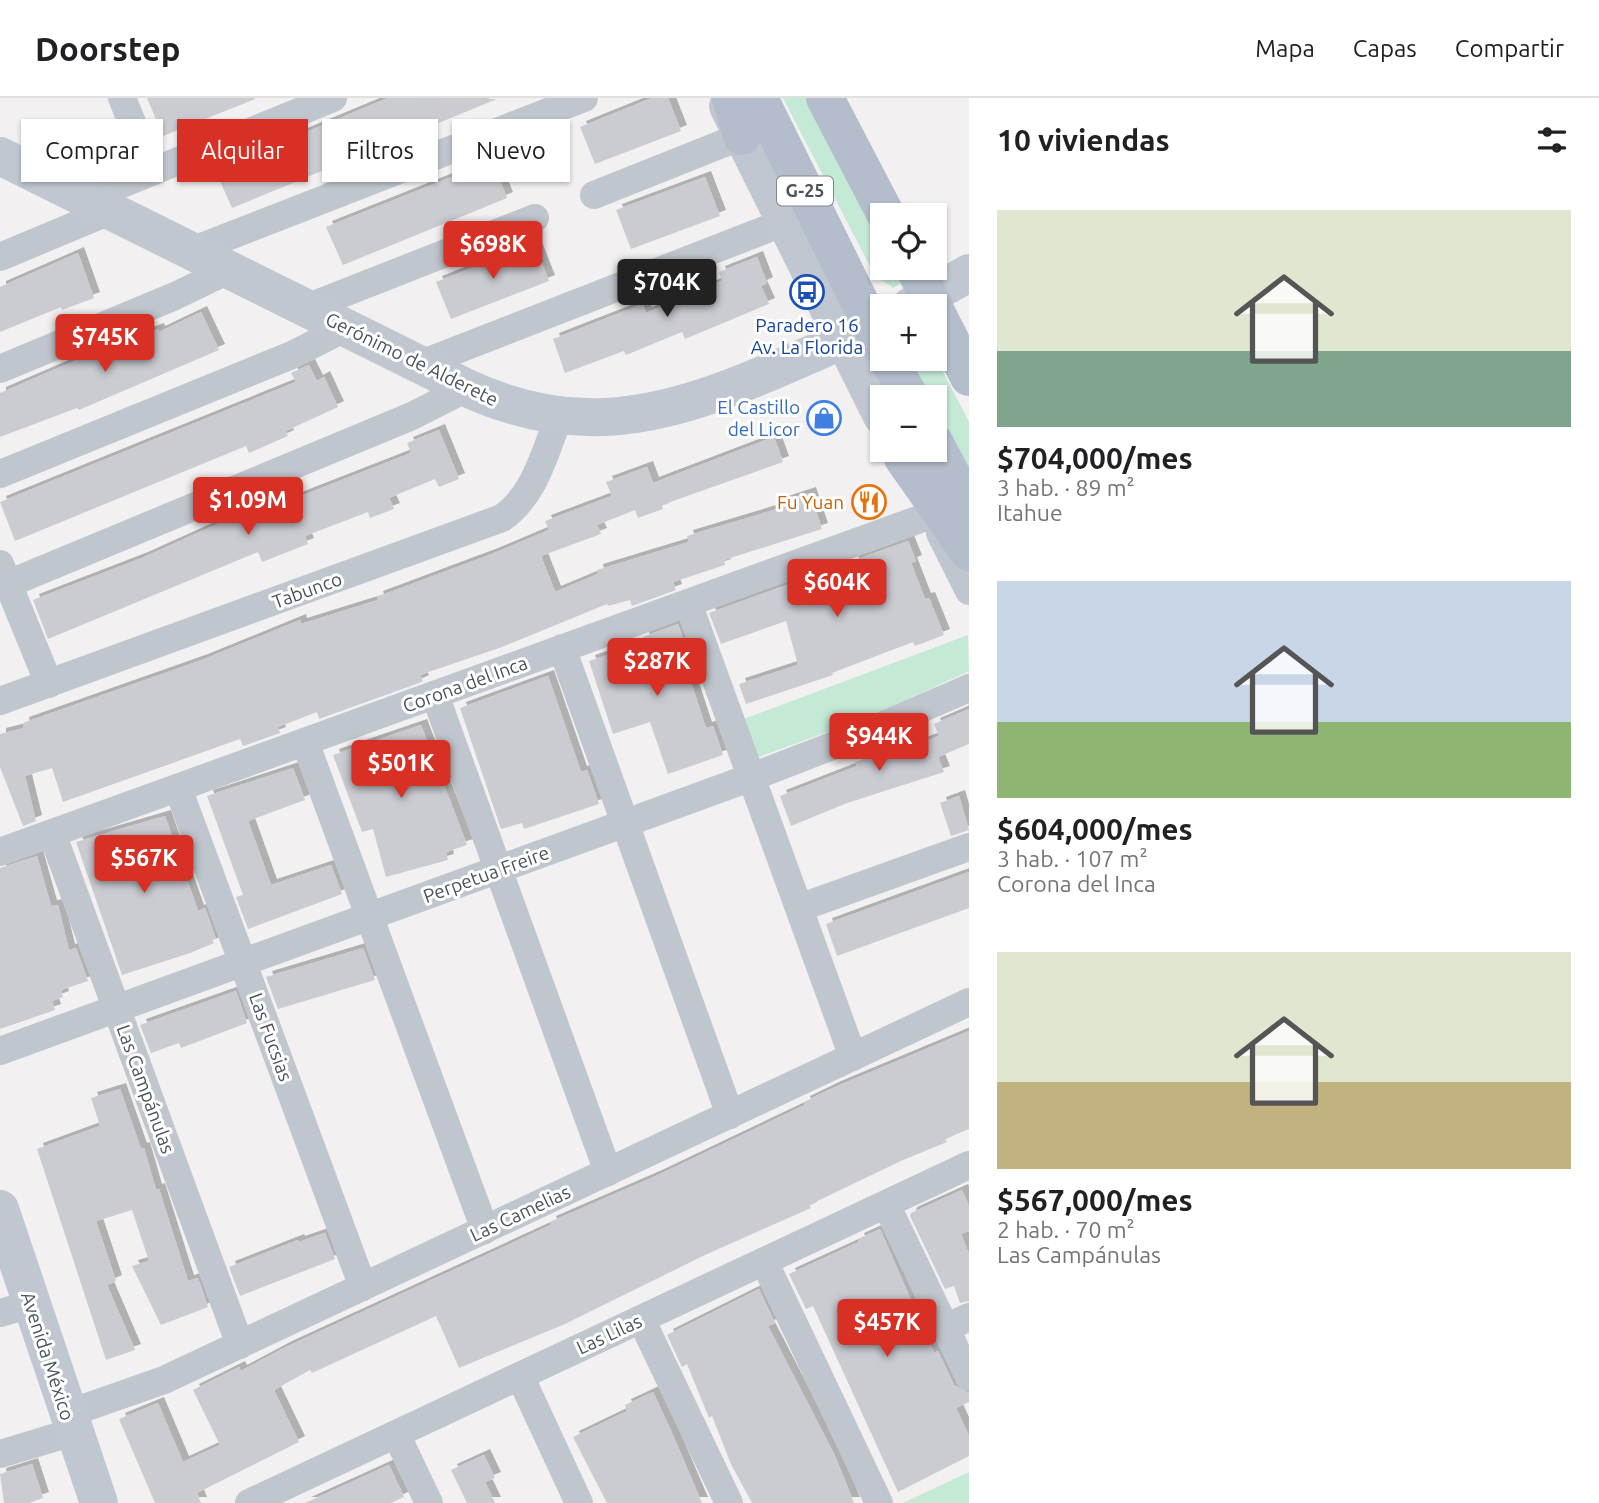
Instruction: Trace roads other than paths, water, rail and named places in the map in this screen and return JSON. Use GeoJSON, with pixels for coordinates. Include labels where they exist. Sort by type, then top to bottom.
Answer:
{"type":"FeatureCollection","features":[{"type":"Feature","properties":{"kind":"main road"},"geometry":{"type":"LineString","coordinates":[[731,98],[742,136]]}},
{"type":"Feature","properties":{"kind":"main road","name":"G-25"},"geometry":{"type":"LineString","coordinates":[[759,98],[870,331]]}},
{"type":"Feature","properties":{"kind":"main road"},"geometry":{"type":"LineString","coordinates":[[825,98],[880,203]]}},
{"type":"Feature","properties":{"kind":"main road"},"geometry":{"type":"LineString","coordinates":[[947,338],[969,377]]}},
{"type":"Feature","properties":{"kind":"main road"},"geometry":{"type":"LineString","coordinates":[[919,462],[969,552]]}},
{"type":"Feature","properties":{"kind":"main road"},"geometry":{"type":"LineString","coordinates":[[924,462],[969,508]]}},
{"type":"Feature","properties":{"kind":"street"},"geometry":{"type":"LineString","coordinates":[[122,98],[131,119]]}},
{"type":"Feature","properties":{"kind":"street"},"geometry":{"type":"LineString","coordinates":[[163,167],[333,98]]}},
{"type":"Feature","properties":{"kind":"street"},"geometry":{"type":"LineString","coordinates":[[191,251],[533,107],[584,98]]}},
{"type":"Feature","properties":{"kind":"street"},"geometry":{"type":"LineString","coordinates":[[724,98],[785,222],[870,334]]}},
{"type":"Feature","properties":{"kind":"street"},"geometry":{"type":"LineString","coordinates":[[594,195],[742,136]]}},
{"type":"Feature","properties":{"kind":"street","name":"Gerónimo de Alderete"},"geometry":{"type":"LineString","coordinates":[[0,156],[467,388],[512,407],[559,417],[619,418],[678,407],[870,340]]}},
{"type":"Feature","properties":{"kind":"street"},"geometry":{"type":"LineString","coordinates":[[0,257],[134,182]]}},
{"type":"Feature","properties":{"kind":"street"},"geometry":{"type":"LineString","coordinates":[[306,308],[535,218]]}},
{"type":"Feature","properties":{"kind":"street"},"geometry":{"type":"LineString","coordinates":[[418,365],[785,222]]}},
{"type":"Feature","properties":{"kind":"street"},"geometry":{"type":"LineString","coordinates":[[0,369],[175,296],[229,270]]}},
{"type":"Feature","properties":{"kind":"street"},"geometry":{"type":"LineString","coordinates":[[930,294],[969,273]]}},
{"type":"Feature","properties":{"kind":"street"},"geometry":{"type":"LineString","coordinates":[[0,474],[292,355],[345,328]]}},
{"type":"Feature","properties":{"kind":"street"},"geometry":{"type":"LineString","coordinates":[[49,684],[4,574],[412,416],[467,388]]}},
{"type":"Feature","properties":{"kind":"street","name":"Tabunco"},"geometry":{"type":"LineString","coordinates":[[0,701],[502,519],[524,500],[559,417]]}},
{"type":"Feature","properties":{"kind":"street"},"geometry":{"type":"LineString","coordinates":[[916,462],[931,515],[969,591]]}},
{"type":"Feature","properties":{"kind":"street","name":"Corona del Inca"},"geometry":{"type":"LineString","coordinates":[[0,852],[931,515]]}},
{"type":"Feature","properties":{"kind":"street"},"geometry":{"type":"LineString","coordinates":[[688,603],[853,1057]]}},
{"type":"Feature","properties":{"kind":"street"},"geometry":{"type":"LineString","coordinates":[[562,648],[730,1115]]}},
{"type":"Feature","properties":{"kind":"street","name":"Perpetua Freire"},"geometry":{"type":"LineString","coordinates":[[0,1051],[752,777],[858,736],[969,688]]}},
{"type":"Feature","properties":{"kind":"street"},"geometry":{"type":"LineString","coordinates":[[435,695],[608,1172]]}},
{"type":"Feature","properties":{"kind":"street"},"geometry":{"type":"LineString","coordinates":[[305,742],[485,1230]]}},
{"type":"Feature","properties":{"kind":"street","name":"Las Fucsias"},"geometry":{"type":"LineString","coordinates":[[178,788],[363,1287]]}},
{"type":"Feature","properties":{"kind":"street","name":"Las Campánulas"},"geometry":{"type":"LineString","coordinates":[[52,833],[240,1345]]}},
{"type":"Feature","properties":{"kind":"street"},"geometry":{"type":"LineString","coordinates":[[799,908],[969,847]]}},
{"type":"Feature","properties":{"kind":"street","name":"Las Camelias"},"geometry":{"type":"LineString","coordinates":[[0,1454],[240,1345],[969,1002]]}},
{"type":"Feature","properties":{"kind":"street","name":"Las Lilas"},"geometry":{"type":"LineString","coordinates":[[249,1503],[281,1496],[396,1434],[969,1165]]}},
{"type":"Feature","properties":{"kind":"street"},"geometry":{"type":"LineString","coordinates":[[886,1204],[958,1323],[969,1377]]}},
{"type":"Feature","properties":{"kind":"street","name":"Avenida México"},"geometry":{"type":"LineString","coordinates":[[0,1209],[16,1308],[70,1423],[99,1503]]}},
{"type":"Feature","properties":{"kind":"street"},"geometry":{"type":"LineString","coordinates":[[764,1261],[879,1503]]}},
{"type":"Feature","properties":{"kind":"street"},"geometry":{"type":"LineString","coordinates":[[641,1319],[729,1503]]}},
{"type":"Feature","properties":{"kind":"street"},"geometry":{"type":"LineString","coordinates":[[520,1376],[579,1503]]}},
{"type":"Feature","properties":{"kind":"street"},"geometry":{"type":"LineString","coordinates":[[396,1434],[429,1503]]}},
{"type":"Feature","properties":{"kind":"place","name":"Paradero 16 Av. La Florida"},"geometry":{"type":"Point","coordinates":[807,292]}},
{"type":"Feature","properties":{"kind":"place","name":"El Castillo del Licor"},"geometry":{"type":"Point","coordinates":[824,418]}},
{"type":"Feature","properties":{"kind":"place","name":"Fu Yuan"},"geometry":{"type":"Point","coordinates":[869,502]}}]}
